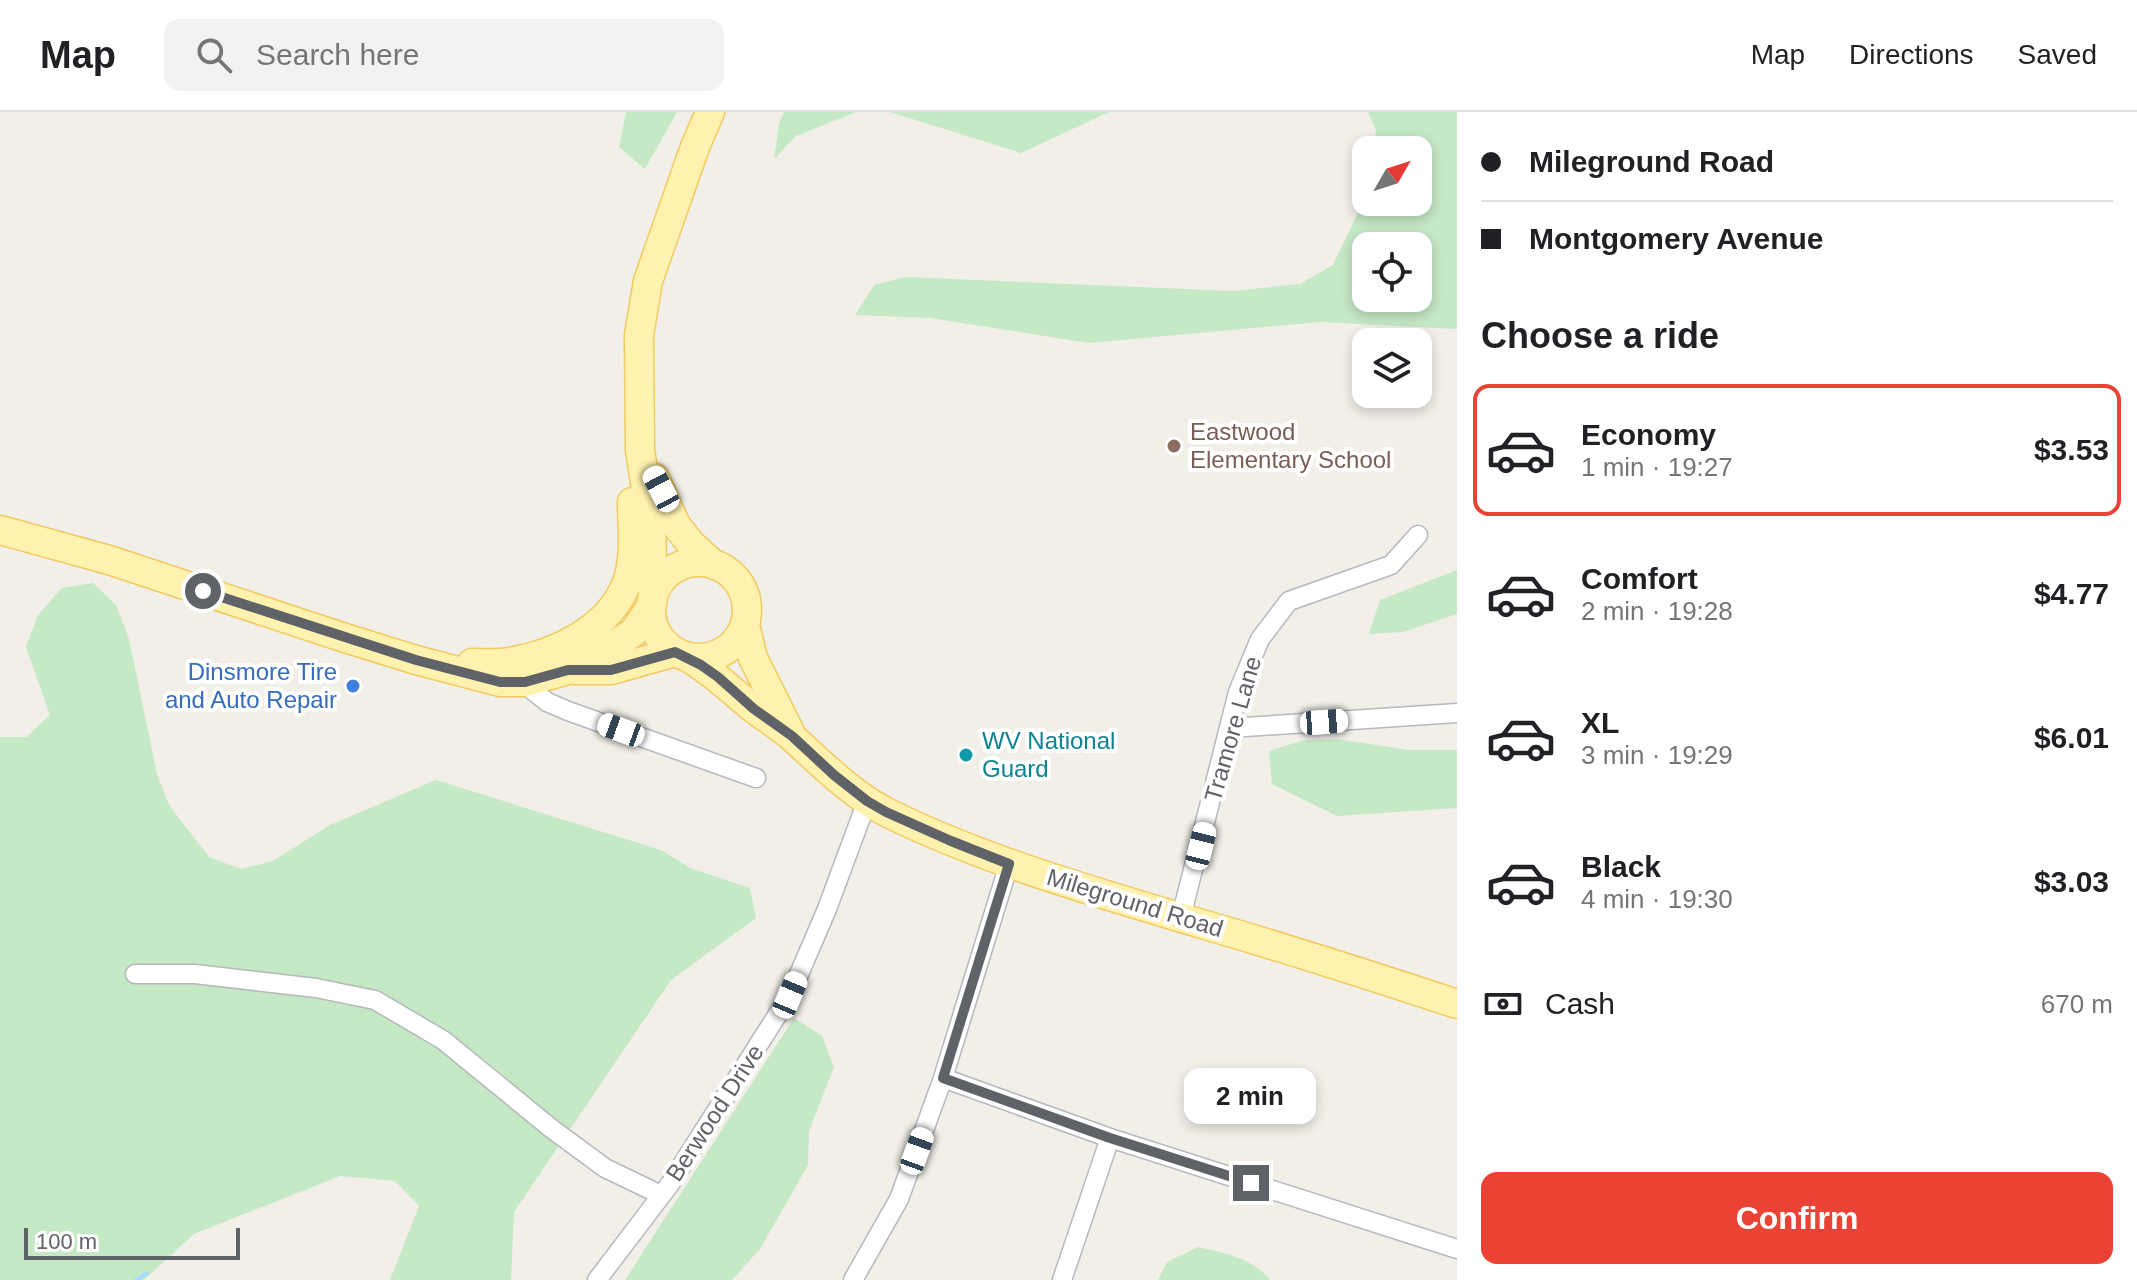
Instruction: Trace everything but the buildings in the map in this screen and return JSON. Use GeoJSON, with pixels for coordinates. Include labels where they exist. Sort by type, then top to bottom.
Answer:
{"type":"FeatureCollection","features":[{"type":"Feature","properties":{"kind":"main road"},"geometry":{"type":"LineString","coordinates":[[0,530],[109,560],[416,660],[500,682],[522,682],[568,670],[605,651],[634,632],[652,601],[659,584],[670,572],[699,562],[728,572],[745,595],[745,625],[735,643],[725,651],[700,659],[681,655],[663,642],[655,629],[651,614],[652,601],[651,522],[640,450],[639,335],[648,281],[710,112]]}},
{"type":"Feature","properties":{"kind":"main road"},"geometry":{"type":"LineString","coordinates":[[640,450],[676,525],[714,565]]}},
{"type":"Feature","properties":{"kind":"main road"},"geometry":{"type":"LineString","coordinates":[[416,660],[506,663],[537,656],[570,642],[608,614],[627,583],[631,567],[632,496],[640,450]]}},
{"type":"Feature","properties":{"kind":"main road","name":"Mileground Road"},"geometry":{"type":"LineString","coordinates":[[745,625],[753,658],[792,736]]}},
{"type":"Feature","properties":{"kind":"main road"},"geometry":{"type":"LineString","coordinates":[[568,670],[611,670],[681,655]]}},
{"type":"Feature","properties":{"kind":"main road","name":"Mileground Road"},"geometry":{"type":"LineString","coordinates":[[681,655],[718,677],[754,709],[792,736],[834,775],[886,812],[1009,864],[1457,1004]]}},
{"type":"Feature","properties":{"kind":"street","name":"Tramore Lane"},"geometry":{"type":"LineString","coordinates":[[1181,917],[1238,692],[1260,639],[1289,601],[1391,565],[1418,535]]}},
{"type":"Feature","properties":{"kind":"street"},"geometry":{"type":"LineString","coordinates":[[522,682],[547,702],[568,711],[756,778]]}},
{"type":"Feature","properties":{"kind":"street"},"geometry":{"type":"LineString","coordinates":[[1230,728],[1454,709]]}},
{"type":"Feature","properties":{"kind":"street","name":"Berwood Drive"},"geometry":{"type":"LineString","coordinates":[[597,1280],[661,1195],[790,995],[827,909],[867,801]]}},
{"type":"Feature","properties":{"kind":"street"},"geometry":{"type":"LineString","coordinates":[[853,1280],[899,1199],[943,1078],[1009,864]]}},
{"type":"Feature","properties":{"kind":"street"},"geometry":{"type":"LineString","coordinates":[[135,974],[195,974],[316,988],[375,1000],[443,1040],[605,1168],[661,1195]]}},
{"type":"Feature","properties":{"kind":"street"},"geometry":{"type":"LineString","coordinates":[[943,1078],[1110,1138],[1457,1249]]}},
{"type":"Feature","properties":{"kind":"street"},"geometry":{"type":"LineString","coordinates":[[1062,1280],[1110,1138]]}},
{"type":"Feature","properties":{"kind":"green space"},"geometry":{"type":"Polygon","coordinates":[[[626,112],[677,112],[645,169],[619,147],[626,112]]]}},
{"type":"Feature","properties":{"kind":"green space"},"geometry":{"type":"Polygon","coordinates":[[[784,112],[856,112],[796,136],[774,159],[784,112]]]}},
{"type":"Feature","properties":{"kind":"green space"},"geometry":{"type":"Polygon","coordinates":[[[890,112],[1109,112],[1021,153],[890,112]]]}},
{"type":"Feature","properties":{"kind":"green space"},"geometry":{"type":"Polygon","coordinates":[[[1368,112],[1457,112],[1457,329],[1320,322],[1089,343],[931,318],[855,315],[874,285],[906,277],[1232,291],[1300,284],[1333,265],[1356,216],[1432,216],[1432,136],[1375,136],[1368,112]]]}},
{"type":"Feature","properties":{"kind":"green space"},"geometry":{"type":"Polygon","coordinates":[[[1457,570],[1457,614],[1403,632],[1369,634],[1380,600],[1457,570]]]}},
{"type":"Feature","properties":{"kind":"green space"},"geometry":{"type":"Polygon","coordinates":[[[93,583],[116,605],[129,639],[157,774],[169,805],[209,857],[241,869],[273,861],[330,825],[436,780],[661,850],[690,868],[750,888],[756,918],[671,980],[514,1212],[511,1280],[390,1280],[419,1206],[395,1181],[340,1176],[194,1234],[144,1280],[0,1280],[0,737],[26,737],[50,715],[26,647],[38,615],[62,588],[93,583]]]}},
{"type":"Feature","properties":{"kind":"green space"},"geometry":{"type":"Polygon","coordinates":[[[1338,739],[1408,750],[1457,750],[1457,808],[1337,816],[1272,784],[1269,751],[1304,740],[1338,739]]]}},
{"type":"Feature","properties":{"kind":"green space"},"geometry":{"type":"Polygon","coordinates":[[[794,1018],[822,1036],[834,1067],[809,1131],[808,1165],[760,1249],[732,1280],[625,1280],[794,1018]]]}},
{"type":"Feature","properties":{"kind":"green space"},"geometry":{"type":"Polygon","coordinates":[[[1198,1247],[1247,1261],[1270,1280],[1158,1280],[1167,1262],[1198,1247]]]}},
{"type":"Feature","properties":{"kind":"waterway"},"geometry":{"type":"LineString","coordinates":[[136,1280],[147,1273]]}},
{"type":"Feature","properties":{"kind":"place","name":"Eastwood Elementary School"},"geometry":{"type":"Point","coordinates":[1174,446]}},
{"type":"Feature","properties":{"kind":"place","name":"Dinsmore Tire and Auto Repair"},"geometry":{"type":"Point","coordinates":[353,686]}},
{"type":"Feature","properties":{"kind":"place","name":"WV National Guard"},"geometry":{"type":"Point","coordinates":[966,755]}},
{"type":"Feature","properties":{"kind":"route"},"geometry":{"type":"LineString","coordinates":[[203,591],[416,660],[500,682],[525,682],[568,670],[611,670],[675,652],[687,657],[718,677],[754,709],[792,736],[867,801],[951,841],[1009,864],[943,1078],[1110,1138],[1251,1183]]}}]}
